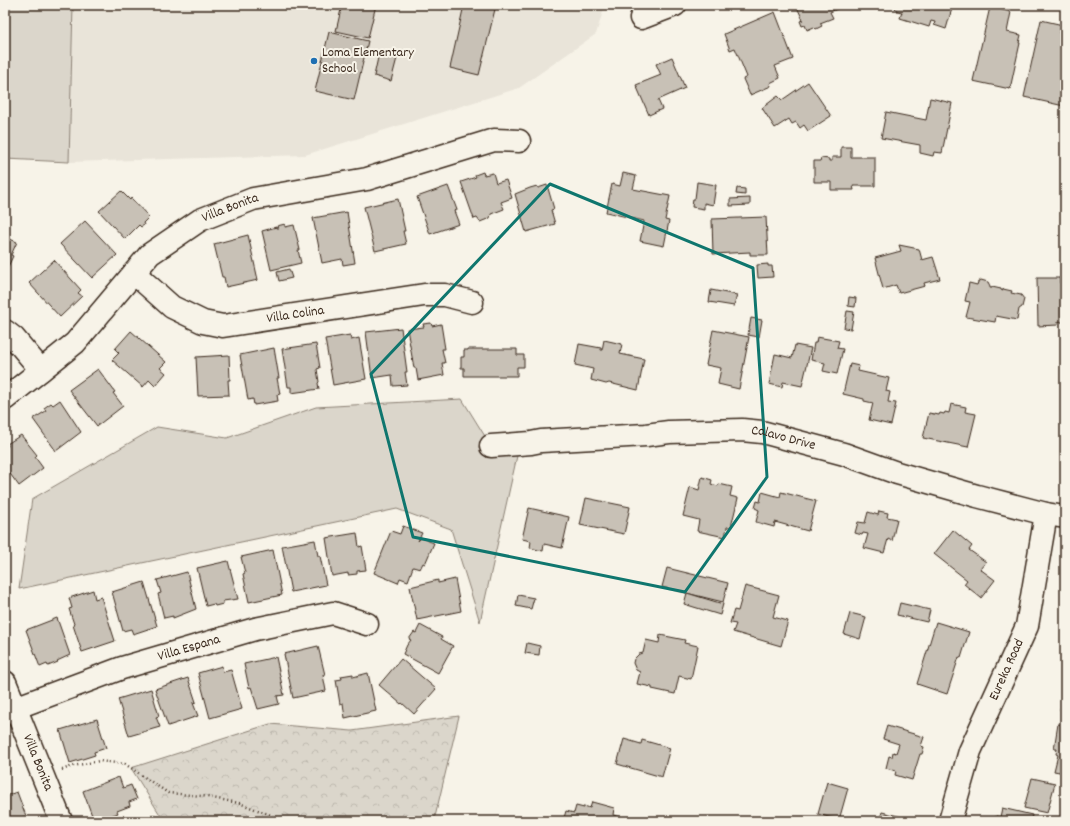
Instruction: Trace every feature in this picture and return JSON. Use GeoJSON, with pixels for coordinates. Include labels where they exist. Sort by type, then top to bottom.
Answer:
{"type":"FeatureCollection","features":[{"type":"Feature","properties":{"kind":"street"},"geometry":{"type":"LineString","coordinates":[[641,18],[675,5]]}},
{"type":"Feature","properties":{"kind":"street","name":"Villa Bonita"},"geometry":{"type":"LineString","coordinates":[[5,398],[75,343],[150,254],[200,220],[253,199],[367,179],[494,140],[519,141]]}},
{"type":"Feature","properties":{"kind":"street","name":"Villa Colina"},"geometry":{"type":"LineString","coordinates":[[134,273],[172,307],[202,322],[223,326],[424,294],[445,295],[472,302]]}},
{"type":"Feature","properties":{"kind":"street"},"geometry":{"type":"LineString","coordinates":[[5,331],[14,338],[41,370]]}},
{"type":"Feature","properties":{"kind":"street","name":"Calavo Drive"},"geometry":{"type":"LineString","coordinates":[[491,446],[548,440],[646,435],[669,432],[742,430],[762,432],[844,454],[897,473],[1055,516]]}},
{"type":"Feature","properties":{"kind":"street","name":"Eureka Road"},"geometry":{"type":"LineString","coordinates":[[950,821],[970,751],[1027,626],[1055,516]]}},
{"type":"Feature","properties":{"kind":"street","name":"Villa Espana"},"geometry":{"type":"LineString","coordinates":[[14,708],[122,668],[255,629],[333,613],[367,624]]}},
{"type":"Feature","properties":{"kind":"street","name":"Villa Bonita"},"geometry":{"type":"LineString","coordinates":[[5,682],[14,708],[61,821]]}},
{"type":"Feature","properties":{"kind":"path"},"geometry":{"type":"LineString","coordinates":[[42,776],[73,766],[99,762],[125,764],[168,793],[202,796],[239,803],[271,815],[278,821]]}},
{"type":"Feature","properties":{"kind":"highlighted area"},"geometry":{"type":"Polygon","coordinates":[[[550,184],[753,268],[767,477],[685,592],[413,537],[371,374],[550,184]]]}},
{"type":"Feature","properties":{"kind":"shaded area","name":"Loma Elementary School"},"geometry":{"type":"Polygon","coordinates":[[[73,5],[605,5],[596,34],[519,88],[305,155],[69,162],[73,5]]]}},
{"type":"Feature","properties":{"kind":"green space"},"geometry":{"type":"Polygon","coordinates":[[[5,5],[73,5],[69,162],[5,159],[5,5]]]}},
{"type":"Feature","properties":{"kind":"green space"},"geometry":{"type":"Polygon","coordinates":[[[462,399],[491,446],[521,438],[480,622],[451,529],[397,509],[19,589],[32,499],[157,427],[227,438],[316,407],[462,399]]]}},
{"type":"Feature","properties":{"kind":"green space"},"geometry":{"type":"Polygon","coordinates":[[[459,716],[434,821],[164,821],[131,768],[270,724],[352,731],[459,716]]]}},
{"type":"Feature","properties":{"kind":"building"},"geometry":{"type":"Polygon","coordinates":[[[342,5],[376,5],[368,38],[336,31],[342,5]]]}},
{"type":"Feature","properties":{"kind":"building"},"geometry":{"type":"Polygon","coordinates":[[[464,5],[496,5],[479,75],[450,68],[464,5]]]}},
{"type":"Feature","properties":{"kind":"building"},"geometry":{"type":"Polygon","coordinates":[[[796,5],[846,5],[830,12],[833,18],[820,23],[822,26],[816,29],[814,27],[807,30],[805,25],[802,26],[800,21],[803,20],[796,5]]]}},
{"type":"Feature","properties":{"kind":"building"},"geometry":{"type":"Polygon","coordinates":[[[891,5],[953,5],[946,29],[934,25],[935,22],[931,21],[929,27],[900,18],[902,12],[897,11],[894,6],[891,5]]]}},
{"type":"Feature","properties":{"kind":"building"},"geometry":{"type":"Polygon","coordinates":[[[990,7],[1011,12],[1007,32],[1021,35],[1010,89],[973,81],[990,7]]]}},
{"type":"Feature","properties":{"kind":"building"},"geometry":{"type":"Polygon","coordinates":[[[775,12],[793,59],[775,66],[780,78],[770,83],[771,86],[750,95],[743,79],[747,77],[735,48],[730,50],[724,34],[775,12]]]}},
{"type":"Feature","properties":{"kind":"building"},"geometry":{"type":"Polygon","coordinates":[[[1041,20],[1063,25],[1059,33],[1065,35],[1064,106],[1024,97],[1041,20]]]}},
{"type":"Feature","properties":{"kind":"building"},"geometry":{"type":"Polygon","coordinates":[[[329,32],[368,41],[354,100],[315,91],[329,32]]]}},
{"type":"Feature","properties":{"kind":"building"},"geometry":{"type":"Polygon","coordinates":[[[379,53],[397,58],[391,81],[374,76],[379,53]]]}},
{"type":"Feature","properties":{"kind":"building"},"geometry":{"type":"Polygon","coordinates":[[[672,57],[685,88],[658,100],[662,109],[649,115],[636,85],[661,75],[656,64],[672,57]]]}},
{"type":"Feature","properties":{"kind":"building"},"geometry":{"type":"Polygon","coordinates":[[[808,82],[831,116],[808,131],[804,125],[800,128],[796,122],[792,124],[789,119],[775,128],[762,108],[778,96],[782,100],[808,82]]]}},
{"type":"Feature","properties":{"kind":"building"},"geometry":{"type":"Polygon","coordinates":[[[930,98],[952,103],[942,153],[934,152],[933,156],[920,153],[920,145],[881,138],[886,112],[926,120],[930,98]]]}},
{"type":"Feature","properties":{"kind":"building"},"geometry":{"type":"Polygon","coordinates":[[[841,147],[851,147],[851,157],[875,157],[875,186],[853,186],[854,190],[831,190],[831,182],[814,182],[814,161],[820,161],[821,158],[832,161],[832,157],[841,157],[841,147]]]}},
{"type":"Feature","properties":{"kind":"building"},"geometry":{"type":"Polygon","coordinates":[[[483,172],[484,175],[493,173],[496,183],[506,180],[512,198],[501,202],[504,209],[491,214],[490,218],[480,222],[477,218],[474,219],[461,182],[476,177],[475,175],[483,172]]]}},
{"type":"Feature","properties":{"kind":"building"},"geometry":{"type":"Polygon","coordinates":[[[623,173],[636,176],[633,189],[670,196],[665,220],[669,221],[664,246],[640,241],[644,221],[606,212],[612,184],[620,186],[623,173]]]}},
{"type":"Feature","properties":{"kind":"building"},"geometry":{"type":"Polygon","coordinates":[[[697,182],[716,185],[713,205],[704,203],[704,209],[692,207],[693,199],[695,199],[697,182]]]}},
{"type":"Feature","properties":{"kind":"building"},"geometry":{"type":"Polygon","coordinates":[[[547,185],[554,209],[551,210],[555,224],[526,232],[515,194],[537,186],[538,188],[547,185]]]}},
{"type":"Feature","properties":{"kind":"building"},"geometry":{"type":"Polygon","coordinates":[[[448,186],[457,210],[454,211],[459,224],[430,234],[417,197],[448,186]]]}},
{"type":"Feature","properties":{"kind":"building"},"geometry":{"type":"Polygon","coordinates":[[[737,188],[745,189],[745,195],[736,194],[737,188]]]}},
{"type":"Feature","properties":{"kind":"building"},"geometry":{"type":"Polygon","coordinates":[[[121,191],[130,200],[131,198],[149,217],[143,223],[144,225],[141,227],[139,225],[125,239],[99,211],[121,191]]]}},
{"type":"Feature","properties":{"kind":"building"},"geometry":{"type":"Polygon","coordinates":[[[750,198],[750,205],[730,206],[730,199],[750,198]]]}},
{"type":"Feature","properties":{"kind":"building"},"geometry":{"type":"Polygon","coordinates":[[[398,199],[405,231],[403,231],[406,244],[375,251],[364,207],[398,199]]]}},
{"type":"Feature","properties":{"kind":"building"},"geometry":{"type":"Polygon","coordinates":[[[347,212],[355,263],[343,265],[342,259],[322,263],[313,218],[347,212]]]}},
{"type":"Feature","properties":{"kind":"building"},"geometry":{"type":"Polygon","coordinates":[[[766,217],[768,255],[750,255],[750,252],[713,254],[712,219],[766,217]]]}},
{"type":"Feature","properties":{"kind":"building"},"geometry":{"type":"Polygon","coordinates":[[[85,221],[117,255],[92,278],[60,244],[85,221]]]}},
{"type":"Feature","properties":{"kind":"building"},"geometry":{"type":"Polygon","coordinates":[[[285,224],[285,227],[294,225],[300,250],[298,250],[301,263],[271,270],[262,231],[276,227],[278,228],[277,226],[285,224]]]}},
{"type":"Feature","properties":{"kind":"building"},"geometry":{"type":"Polygon","coordinates":[[[248,235],[258,280],[226,287],[214,244],[248,235]]]}},
{"type":"Feature","properties":{"kind":"building"},"geometry":{"type":"Polygon","coordinates":[[[5,237],[17,242],[11,255],[13,256],[5,273],[5,237]]]}},
{"type":"Feature","properties":{"kind":"building"},"geometry":{"type":"Polygon","coordinates":[[[899,245],[919,249],[922,260],[933,257],[940,279],[924,283],[925,286],[899,293],[896,285],[883,289],[875,258],[901,251],[899,245]]]}},
{"type":"Feature","properties":{"kind":"building"},"geometry":{"type":"Polygon","coordinates":[[[54,260],[81,290],[78,293],[82,296],[60,317],[29,283],[54,260]]]}},
{"type":"Feature","properties":{"kind":"building"},"geometry":{"type":"Polygon","coordinates":[[[768,264],[768,266],[772,266],[773,277],[758,278],[757,265],[768,264]]]}},
{"type":"Feature","properties":{"kind":"building"},"geometry":{"type":"Polygon","coordinates":[[[289,269],[292,278],[279,281],[277,272],[289,269]]]}},
{"type":"Feature","properties":{"kind":"building"},"geometry":{"type":"Polygon","coordinates":[[[1037,278],[1060,278],[1060,283],[1065,284],[1065,323],[1058,321],[1058,325],[1038,326],[1037,278]]]}},
{"type":"Feature","properties":{"kind":"building"},"geometry":{"type":"Polygon","coordinates":[[[981,280],[988,282],[990,288],[992,287],[1003,291],[1003,289],[1012,291],[1011,293],[1021,295],[1024,299],[1022,307],[1019,309],[1017,320],[996,316],[995,322],[966,317],[970,302],[965,301],[969,283],[977,285],[981,280]]]}},
{"type":"Feature","properties":{"kind":"building"},"geometry":{"type":"Polygon","coordinates":[[[711,290],[737,295],[734,306],[709,302],[711,290]]]}},
{"type":"Feature","properties":{"kind":"building"},"geometry":{"type":"Polygon","coordinates":[[[849,297],[856,298],[855,307],[848,306],[849,297]]]}},
{"type":"Feature","properties":{"kind":"building"},"geometry":{"type":"Polygon","coordinates":[[[847,311],[854,312],[851,329],[844,328],[847,311]]]}},
{"type":"Feature","properties":{"kind":"building"},"geometry":{"type":"Polygon","coordinates":[[[751,318],[762,320],[759,337],[748,335],[751,318]]]}},
{"type":"Feature","properties":{"kind":"building"},"geometry":{"type":"Polygon","coordinates":[[[431,323],[432,326],[441,324],[445,349],[442,349],[445,363],[442,363],[444,375],[418,380],[416,368],[414,368],[407,329],[424,327],[423,324],[431,323]]]}},
{"type":"Feature","properties":{"kind":"building"},"geometry":{"type":"Polygon","coordinates":[[[401,328],[407,372],[405,372],[407,385],[393,386],[392,375],[372,378],[366,332],[401,328]]]}},
{"type":"Feature","properties":{"kind":"building"},"geometry":{"type":"Polygon","coordinates":[[[713,330],[749,337],[739,389],[718,384],[721,368],[706,365],[713,330]]]}},
{"type":"Feature","properties":{"kind":"building"},"geometry":{"type":"Polygon","coordinates":[[[131,331],[166,362],[160,368],[166,373],[155,386],[149,380],[143,387],[112,360],[119,353],[115,349],[131,331]]]}},
{"type":"Feature","properties":{"kind":"building"},"geometry":{"type":"Polygon","coordinates":[[[350,335],[351,340],[359,338],[366,379],[333,385],[325,339],[350,335]]]}},
{"type":"Feature","properties":{"kind":"building"},"geometry":{"type":"Polygon","coordinates":[[[817,337],[839,341],[837,348],[843,349],[837,374],[823,371],[825,363],[811,360],[814,343],[816,343],[817,337]]]}},
{"type":"Feature","properties":{"kind":"building"},"geometry":{"type":"Polygon","coordinates":[[[604,340],[622,344],[620,354],[644,359],[638,390],[591,380],[593,369],[575,365],[579,344],[601,348],[602,350],[604,340]]]}},
{"type":"Feature","properties":{"kind":"building"},"geometry":{"type":"Polygon","coordinates":[[[316,344],[320,368],[317,369],[319,389],[291,393],[291,387],[288,387],[282,349],[316,344]]]}},
{"type":"Feature","properties":{"kind":"building"},"geometry":{"type":"Polygon","coordinates":[[[795,345],[811,348],[802,386],[783,382],[782,387],[769,384],[775,354],[792,358],[795,345]]]}},
{"type":"Feature","properties":{"kind":"building"},"geometry":{"type":"Polygon","coordinates":[[[274,348],[279,378],[277,378],[280,394],[277,395],[278,401],[254,405],[253,399],[248,400],[240,355],[274,348]]]}},
{"type":"Feature","properties":{"kind":"building"},"geometry":{"type":"Polygon","coordinates":[[[517,349],[517,355],[524,355],[524,367],[517,367],[517,376],[464,376],[464,368],[461,368],[461,357],[464,357],[464,350],[517,349]]]}},
{"type":"Feature","properties":{"kind":"building"},"geometry":{"type":"Polygon","coordinates":[[[229,355],[229,395],[198,396],[196,357],[229,355]]]}},
{"type":"Feature","properties":{"kind":"building"},"geometry":{"type":"Polygon","coordinates":[[[850,364],[859,366],[858,371],[889,378],[886,391],[890,392],[888,402],[896,403],[891,425],[869,420],[873,403],[864,401],[864,399],[843,394],[850,364]]]}},
{"type":"Feature","properties":{"kind":"building"},"geometry":{"type":"Polygon","coordinates":[[[98,369],[115,392],[113,393],[123,406],[97,426],[69,390],[98,369]]]}},
{"type":"Feature","properties":{"kind":"building"},"geometry":{"type":"Polygon","coordinates":[[[60,400],[81,432],[56,451],[33,419],[46,411],[44,408],[51,403],[53,405],[60,400]]]}},
{"type":"Feature","properties":{"kind":"building"},"geometry":{"type":"Polygon","coordinates":[[[951,404],[966,407],[965,412],[976,414],[968,447],[923,438],[929,413],[939,415],[940,413],[944,414],[945,412],[949,413],[951,404]]]}},
{"type":"Feature","properties":{"kind":"building"},"geometry":{"type":"Polygon","coordinates":[[[21,435],[37,455],[35,457],[43,468],[19,486],[5,467],[5,448],[8,446],[7,444],[21,435]]]}},
{"type":"Feature","properties":{"kind":"building"},"geometry":{"type":"Polygon","coordinates":[[[702,477],[712,480],[711,484],[732,487],[730,496],[738,498],[731,527],[727,527],[725,537],[697,531],[699,520],[683,516],[690,487],[699,490],[702,477]]]}},
{"type":"Feature","properties":{"kind":"building"},"geometry":{"type":"Polygon","coordinates":[[[762,492],[780,497],[781,492],[816,501],[808,531],[775,522],[774,527],[756,522],[759,510],[755,508],[757,501],[760,502],[762,492]]]}},
{"type":"Feature","properties":{"kind":"building"},"geometry":{"type":"Polygon","coordinates":[[[586,498],[630,507],[624,534],[580,525],[586,498]]]}},
{"type":"Feature","properties":{"kind":"building"},"geometry":{"type":"Polygon","coordinates":[[[529,508],[569,517],[562,548],[544,544],[543,551],[530,548],[531,541],[522,539],[529,508]]]}},
{"type":"Feature","properties":{"kind":"building"},"geometry":{"type":"Polygon","coordinates":[[[879,511],[888,513],[887,517],[897,519],[892,541],[888,539],[884,553],[864,548],[868,534],[863,533],[862,535],[855,533],[858,522],[865,523],[868,512],[878,515],[879,511]]]}},
{"type":"Feature","properties":{"kind":"building"},"geometry":{"type":"Polygon","coordinates":[[[403,526],[422,533],[418,541],[421,538],[434,543],[425,564],[423,563],[420,569],[413,567],[408,581],[400,578],[398,583],[374,573],[391,531],[400,534],[403,526]]]}},
{"type":"Feature","properties":{"kind":"building"},"geometry":{"type":"Polygon","coordinates":[[[953,530],[972,546],[969,550],[986,562],[980,569],[995,580],[981,598],[964,584],[967,580],[934,554],[953,530]]]}},
{"type":"Feature","properties":{"kind":"building"},"geometry":{"type":"Polygon","coordinates":[[[357,533],[359,547],[362,546],[366,570],[357,571],[357,574],[348,575],[348,573],[332,576],[326,538],[357,533]]]}},
{"type":"Feature","properties":{"kind":"building"},"geometry":{"type":"Polygon","coordinates":[[[315,540],[326,585],[291,592],[282,546],[315,540]]]}},
{"type":"Feature","properties":{"kind":"building"},"geometry":{"type":"Polygon","coordinates":[[[273,550],[282,595],[249,602],[241,557],[273,550]]]}},
{"type":"Feature","properties":{"kind":"building"},"geometry":{"type":"Polygon","coordinates":[[[228,561],[238,599],[223,601],[223,604],[215,606],[214,604],[206,606],[197,568],[228,561]]]}},
{"type":"Feature","properties":{"kind":"building"},"geometry":{"type":"Polygon","coordinates":[[[667,568],[728,583],[723,602],[662,587],[667,568]]]}},
{"type":"Feature","properties":{"kind":"building"},"geometry":{"type":"Polygon","coordinates":[[[187,572],[196,609],[173,618],[173,616],[164,618],[158,594],[161,593],[157,580],[187,572]]]}},
{"type":"Feature","properties":{"kind":"building"},"geometry":{"type":"Polygon","coordinates":[[[455,579],[461,611],[417,620],[410,587],[438,580],[438,583],[455,579]]]}},
{"type":"Feature","properties":{"kind":"building"},"geometry":{"type":"Polygon","coordinates":[[[144,582],[157,626],[133,634],[131,629],[123,631],[112,592],[144,582]]]}},
{"type":"Feature","properties":{"kind":"building"},"geometry":{"type":"Polygon","coordinates":[[[745,586],[779,595],[773,617],[788,621],[781,646],[733,632],[736,624],[730,623],[734,610],[738,611],[745,586]]]}},
{"type":"Feature","properties":{"kind":"building"},"geometry":{"type":"Polygon","coordinates":[[[93,590],[95,599],[101,597],[115,641],[82,652],[69,609],[72,608],[69,598],[93,590]]]}},
{"type":"Feature","properties":{"kind":"building"},"geometry":{"type":"Polygon","coordinates":[[[687,593],[723,604],[720,615],[684,604],[687,593]]]}},
{"type":"Feature","properties":{"kind":"building"},"geometry":{"type":"Polygon","coordinates":[[[518,595],[534,598],[531,609],[516,606],[518,595]]]}},
{"type":"Feature","properties":{"kind":"building"},"geometry":{"type":"Polygon","coordinates":[[[900,603],[930,610],[927,622],[897,615],[900,603]]]}},
{"type":"Feature","properties":{"kind":"building"},"geometry":{"type":"Polygon","coordinates":[[[850,613],[866,617],[860,639],[844,634],[850,613]]]}},
{"type":"Feature","properties":{"kind":"building"},"geometry":{"type":"Polygon","coordinates":[[[57,618],[70,655],[48,666],[47,664],[40,667],[26,630],[57,618]]]}},
{"type":"Feature","properties":{"kind":"building"},"geometry":{"type":"Polygon","coordinates":[[[936,622],[969,632],[947,694],[917,684],[936,622]]]}},
{"type":"Feature","properties":{"kind":"building"},"geometry":{"type":"Polygon","coordinates":[[[420,625],[442,637],[441,639],[453,646],[438,673],[403,654],[411,640],[409,639],[414,632],[416,633],[420,625]]]}},
{"type":"Feature","properties":{"kind":"building"},"geometry":{"type":"Polygon","coordinates":[[[660,635],[685,640],[684,643],[698,646],[691,679],[679,676],[675,694],[637,684],[640,672],[636,670],[633,663],[634,659],[639,654],[643,653],[646,640],[659,643],[660,635]]]}},
{"type":"Feature","properties":{"kind":"building"},"geometry":{"type":"Polygon","coordinates":[[[527,643],[540,646],[539,655],[525,653],[527,643]]]}},
{"type":"Feature","properties":{"kind":"building"},"geometry":{"type":"Polygon","coordinates":[[[318,646],[325,675],[323,675],[326,691],[293,698],[284,654],[318,646]]]}},
{"type":"Feature","properties":{"kind":"building"},"geometry":{"type":"Polygon","coordinates":[[[276,657],[284,695],[277,696],[279,704],[258,709],[251,687],[249,688],[244,664],[276,657]]]}},
{"type":"Feature","properties":{"kind":"building"},"geometry":{"type":"Polygon","coordinates":[[[401,659],[436,689],[414,714],[379,685],[401,659]]]}},
{"type":"Feature","properties":{"kind":"building"},"geometry":{"type":"Polygon","coordinates":[[[222,666],[223,672],[231,670],[242,709],[210,718],[198,673],[222,666]]]}},
{"type":"Feature","properties":{"kind":"building"},"geometry":{"type":"Polygon","coordinates":[[[368,673],[376,711],[345,718],[343,703],[340,704],[336,680],[342,679],[341,676],[353,674],[353,677],[368,673]]]}},
{"type":"Feature","properties":{"kind":"building"},"geometry":{"type":"Polygon","coordinates":[[[188,678],[196,702],[193,703],[198,716],[168,726],[155,689],[188,678]]]}},
{"type":"Feature","properties":{"kind":"building"},"geometry":{"type":"Polygon","coordinates":[[[1065,683],[1065,711],[1060,710],[1065,683]]]}},
{"type":"Feature","properties":{"kind":"building"},"geometry":{"type":"Polygon","coordinates":[[[151,689],[159,716],[156,717],[160,727],[129,736],[118,699],[151,689]]]}},
{"type":"Feature","properties":{"kind":"building"},"geometry":{"type":"Polygon","coordinates":[[[97,719],[106,748],[94,752],[95,755],[70,763],[60,730],[97,719]]]}},
{"type":"Feature","properties":{"kind":"building"},"geometry":{"type":"Polygon","coordinates":[[[1058,724],[1065,725],[1065,773],[1054,771],[1058,755],[1056,754],[1057,749],[1054,749],[1058,724]]]}},
{"type":"Feature","properties":{"kind":"building"},"geometry":{"type":"Polygon","coordinates":[[[887,726],[924,737],[921,746],[924,747],[922,754],[920,754],[912,780],[895,775],[896,771],[886,768],[889,756],[892,757],[893,752],[896,753],[899,744],[883,739],[887,726]]]}},
{"type":"Feature","properties":{"kind":"building"},"geometry":{"type":"Polygon","coordinates":[[[624,739],[641,744],[642,740],[670,748],[662,777],[617,764],[624,739]]]}},
{"type":"Feature","properties":{"kind":"building"},"geometry":{"type":"Polygon","coordinates":[[[5,756],[9,772],[5,773],[5,756]]]}},
{"type":"Feature","properties":{"kind":"building"},"geometry":{"type":"Polygon","coordinates":[[[119,777],[123,788],[131,785],[137,799],[129,802],[130,806],[117,811],[118,813],[98,821],[94,821],[83,791],[119,777]]]}},
{"type":"Feature","properties":{"kind":"building"},"geometry":{"type":"Polygon","coordinates":[[[1032,778],[1055,783],[1047,813],[1024,808],[1032,778]]]}},
{"type":"Feature","properties":{"kind":"building"},"geometry":{"type":"Polygon","coordinates":[[[827,782],[848,788],[839,820],[818,814],[827,782]]]}},
{"type":"Feature","properties":{"kind":"building"},"geometry":{"type":"Polygon","coordinates":[[[17,792],[26,816],[21,818],[22,821],[5,821],[5,796],[17,792]]]}},
{"type":"Feature","properties":{"kind":"building"},"geometry":{"type":"Polygon","coordinates":[[[592,802],[614,808],[613,815],[626,818],[625,821],[563,821],[566,811],[574,813],[576,806],[590,808],[592,802]]]}},
{"type":"Feature","properties":{"kind":"building"},"geometry":{"type":"Polygon","coordinates":[[[1002,808],[1032,815],[1031,821],[995,821],[996,816],[1000,817],[1002,808]]]}},
{"type":"Feature","properties":{"kind":"building"},"geometry":{"type":"Polygon","coordinates":[[[882,812],[906,818],[905,821],[879,821],[882,812]]]}},
{"type":"Feature","properties":{"kind":"building"},"geometry":{"type":"Polygon","coordinates":[[[154,815],[157,821],[137,821],[136,819],[141,816],[145,819],[154,815]]]}},
{"type":"Feature","properties":{"kind":"place","name":"Loma Elementary School"},"geometry":{"type":"Point","coordinates":[314,61]}}]}
